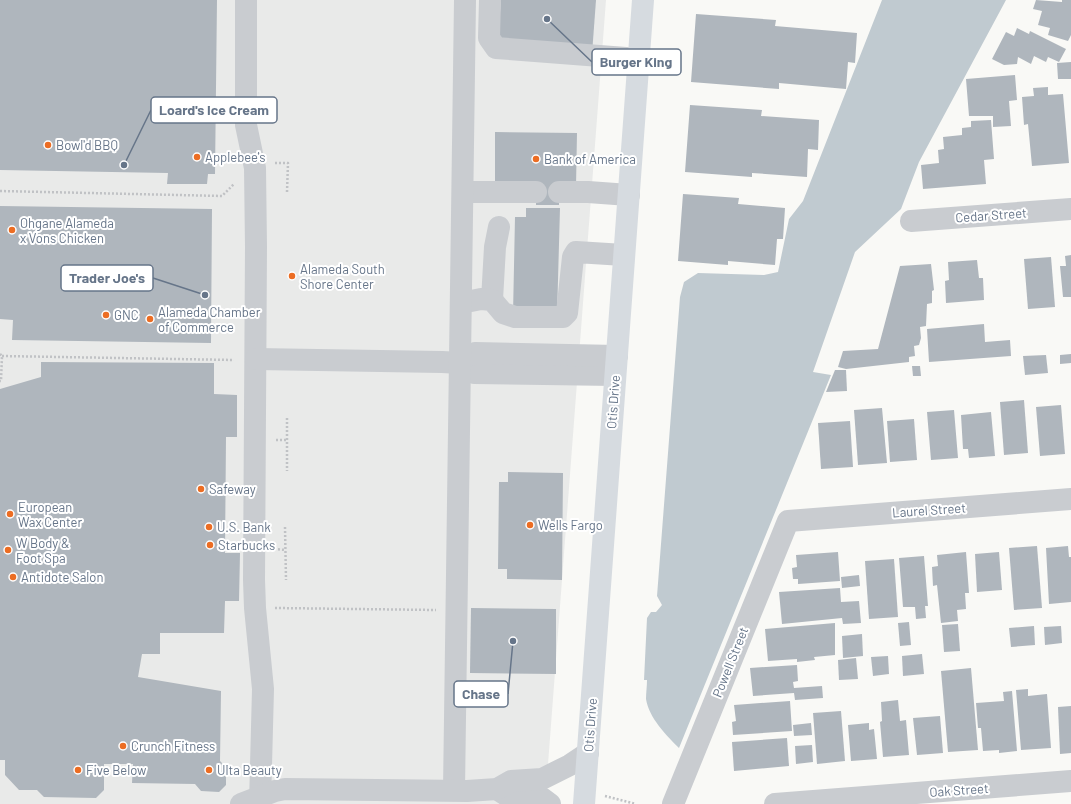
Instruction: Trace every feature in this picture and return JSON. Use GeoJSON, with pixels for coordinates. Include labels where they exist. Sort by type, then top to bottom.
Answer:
{"type":"FeatureCollection","features":[{"type":"Feature","properties":{"kind":"main road","name":"Otis Drive"},"geometry":{"type":"LineString","coordinates":[[585,798],[643,0]]}},
{"type":"Feature","properties":{"kind":"street"},"geometry":{"type":"LineString","coordinates":[[246,0],[246,125],[255,168],[256,359],[254,608],[263,689],[254,802],[280,790],[303,796],[497,789],[511,781],[542,779],[570,765],[588,753]]}},
{"type":"Feature","properties":{"kind":"street"},"geometry":{"type":"LineString","coordinates":[[454,790],[465,0]]}},
{"type":"Feature","properties":{"kind":"street"},"geometry":{"type":"LineString","coordinates":[[490,0],[490,38],[496,48],[638,59]]}},
{"type":"Feature","properties":{"kind":"street"},"geometry":{"type":"LineString","coordinates":[[463,192],[536,192]]}},
{"type":"Feature","properties":{"kind":"street"},"geometry":{"type":"LineString","coordinates":[[559,192],[588,192],[629,195]]}},
{"type":"Feature","properties":{"kind":"street","name":"Cedar Street"},"geometry":{"type":"LineString","coordinates":[[911,221],[1071,209]]}},
{"type":"Feature","properties":{"kind":"street"},"geometry":{"type":"LineString","coordinates":[[499,226],[495,247],[492,300],[503,313],[515,317],[563,317],[567,313],[573,257],[576,252],[624,255]]}},
{"type":"Feature","properties":{"kind":"street"},"geometry":{"type":"LineString","coordinates":[[462,248],[495,247]]}},
{"type":"Feature","properties":{"kind":"street"},"geometry":{"type":"LineString","coordinates":[[461,303],[481,299],[492,300]]}},
{"type":"Feature","properties":{"kind":"street"},"geometry":{"type":"LineString","coordinates":[[256,359],[460,363],[466,370],[474,373],[616,365]]}},
{"type":"Feature","properties":{"kind":"street","name":"Laurel Street"},"geometry":{"type":"LineString","coordinates":[[788,521],[1071,499]]}},
{"type":"Feature","properties":{"kind":"street","name":"Powell Street"},"geometry":{"type":"LineString","coordinates":[[672,804],[788,521]]}},
{"type":"Feature","properties":{"kind":"street","name":"Oak Street"},"geometry":{"type":"LineString","coordinates":[[775,804],[1071,781]]}},
{"type":"Feature","properties":{"kind":"street"},"geometry":{"type":"LineString","coordinates":[[497,789],[509,796],[542,798],[550,804]]}},
{"type":"Feature","properties":{"kind":"path"},"geometry":{"type":"LineString","coordinates":[[0,191],[222,196],[243,175],[267,162],[288,163],[287,192]]}},
{"type":"Feature","properties":{"kind":"path"},"geometry":{"type":"LineString","coordinates":[[0,381],[2,381],[1,355],[229,361],[256,359]]}},
{"type":"Feature","properties":{"kind":"path"},"geometry":{"type":"LineString","coordinates":[[287,418],[288,471]]}},
{"type":"Feature","properties":{"kind":"path"},"geometry":{"type":"LineString","coordinates":[[286,527],[286,580]]}},
{"type":"Feature","properties":{"kind":"path"},"geometry":{"type":"LineString","coordinates":[[254,608],[457,609]]}},
{"type":"Feature","properties":{"kind":"path"},"geometry":{"type":"LineString","coordinates":[[585,798],[636,804]]}},
{"type":"Feature","properties":{"kind":"shaded area","name":"Alameda South Shore Center"},"geometry":{"type":"Polygon","coordinates":[[[0,0],[606,0],[545,804],[0,804],[0,0]]]}},
{"type":"Feature","properties":{"kind":"shaded area"},"geometry":{"type":"Polygon","coordinates":[[[882,0],[1006,0],[919,162],[901,209],[855,252],[813,372],[831,375],[679,748],[654,719],[646,699],[647,680],[644,680],[647,618],[651,612],[656,612],[662,605],[657,596],[680,297],[684,282],[698,273],[764,275],[778,272],[789,219],[803,201],[882,0]]]}},
{"type":"Feature","properties":{"kind":"building"},"geometry":{"type":"Polygon","coordinates":[[[0,0],[217,0],[215,174],[208,174],[207,184],[167,184],[168,173],[0,170],[0,0]]]}},
{"type":"Feature","properties":{"kind":"building"},"geometry":{"type":"Polygon","coordinates":[[[501,0],[596,0],[592,54],[498,38],[501,0]]]}},
{"type":"Feature","properties":{"kind":"building"},"geometry":{"type":"Polygon","coordinates":[[[1036,0],[1062,2],[1062,0],[1071,0],[1071,35],[1068,41],[1048,35],[1050,28],[1038,25],[1042,11],[1033,9],[1036,0]]]}},
{"type":"Feature","properties":{"kind":"building"},"geometry":{"type":"Polygon","coordinates":[[[696,14],[776,20],[775,26],[857,33],[855,63],[848,62],[846,89],[779,83],[779,89],[691,82],[696,14]]]}},
{"type":"Feature","properties":{"kind":"building"},"geometry":{"type":"Polygon","coordinates":[[[1017,28],[1029,34],[1030,31],[1066,49],[1059,62],[1048,57],[1046,62],[1034,56],[1031,64],[1018,57],[1017,64],[1004,65],[992,59],[1006,32],[1014,36],[1017,28]]]}},
{"type":"Feature","properties":{"kind":"building"},"geometry":{"type":"Polygon","coordinates":[[[1071,62],[1071,79],[1058,79],[1057,63],[1071,62]]]}},
{"type":"Feature","properties":{"kind":"building"},"geometry":{"type":"Polygon","coordinates":[[[1015,75],[1017,100],[1009,101],[1011,126],[993,127],[993,116],[969,116],[966,79],[1015,75]]]}},
{"type":"Feature","properties":{"kind":"building"},"geometry":{"type":"Polygon","coordinates":[[[1048,87],[1048,95],[1063,94],[1069,163],[1032,166],[1028,124],[1024,125],[1022,97],[1034,96],[1033,88],[1048,87]]]}},
{"type":"Feature","properties":{"kind":"building"},"geometry":{"type":"Polygon","coordinates":[[[690,105],[762,110],[761,116],[819,120],[818,150],[808,149],[807,177],[752,173],[752,177],[685,172],[690,105]]]}},
{"type":"Feature","properties":{"kind":"building"},"geometry":{"type":"Polygon","coordinates":[[[991,120],[994,159],[984,160],[986,184],[923,189],[921,165],[939,163],[938,150],[944,149],[943,137],[962,135],[962,128],[971,127],[971,121],[991,120]]]}},
{"type":"Feature","properties":{"kind":"building","name":"Bank of America"},"geometry":{"type":"Polygon","coordinates":[[[495,132],[577,133],[576,187],[559,187],[559,205],[536,205],[536,186],[495,185],[495,132]]]}},
{"type":"Feature","properties":{"kind":"building"},"geometry":{"type":"Polygon","coordinates":[[[683,194],[739,198],[738,204],[785,208],[783,239],[777,239],[775,265],[728,261],[728,265],[678,261],[683,194]]]}},
{"type":"Feature","properties":{"kind":"building"},"geometry":{"type":"Polygon","coordinates":[[[0,206],[212,209],[211,343],[12,340],[13,320],[0,319],[0,206]]]}},
{"type":"Feature","properties":{"kind":"building"},"geometry":{"type":"Polygon","coordinates":[[[526,208],[560,208],[557,316],[513,315],[515,217],[526,217],[526,208]]]}},
{"type":"Feature","properties":{"kind":"building"},"geometry":{"type":"Polygon","coordinates":[[[1071,255],[1071,297],[1063,297],[1060,266],[1066,266],[1065,256],[1071,255]]]}},
{"type":"Feature","properties":{"kind":"building"},"geometry":{"type":"Polygon","coordinates":[[[1051,257],[1055,307],[1028,309],[1024,259],[1051,257]]]}},
{"type":"Feature","properties":{"kind":"building"},"geometry":{"type":"Polygon","coordinates":[[[977,260],[979,278],[983,278],[984,300],[946,303],[945,281],[949,280],[948,262],[977,260]]]}},
{"type":"Feature","properties":{"kind":"building"},"geometry":{"type":"Polygon","coordinates":[[[931,264],[934,290],[932,291],[932,303],[927,304],[926,326],[920,327],[921,338],[919,345],[914,346],[915,356],[909,357],[909,362],[846,369],[838,367],[843,351],[878,349],[900,266],[931,264]]]}},
{"type":"Feature","properties":{"kind":"building"},"geometry":{"type":"Polygon","coordinates":[[[984,324],[985,342],[1010,340],[1011,356],[929,362],[927,329],[984,324]]]}},
{"type":"Feature","properties":{"kind":"building"},"geometry":{"type":"Polygon","coordinates":[[[1071,354],[1071,363],[1060,364],[1060,355],[1071,354]]]}},
{"type":"Feature","properties":{"kind":"building"},"geometry":{"type":"Polygon","coordinates":[[[1046,355],[1048,373],[1025,375],[1023,356],[1046,355]]]}},
{"type":"Feature","properties":{"kind":"building"},"geometry":{"type":"Polygon","coordinates":[[[41,362],[214,363],[214,394],[237,395],[237,437],[226,437],[225,553],[240,553],[239,601],[225,601],[224,633],[160,633],[160,654],[142,654],[138,677],[221,691],[220,761],[226,767],[226,785],[219,792],[201,791],[195,784],[132,783],[133,764],[104,764],[104,790],[96,798],[44,797],[37,790],[19,790],[5,775],[5,760],[0,760],[0,389],[41,377],[41,362]]]}},
{"type":"Feature","properties":{"kind":"building"},"geometry":{"type":"Polygon","coordinates":[[[912,366],[920,366],[921,376],[913,376],[912,366]]]}},
{"type":"Feature","properties":{"kind":"building"},"geometry":{"type":"Polygon","coordinates":[[[835,370],[846,370],[847,391],[826,392],[835,370]]]}},
{"type":"Feature","properties":{"kind":"building"},"geometry":{"type":"Polygon","coordinates":[[[1024,400],[1028,453],[1004,455],[1000,402],[1024,400]]]}},
{"type":"Feature","properties":{"kind":"building"},"geometry":{"type":"Polygon","coordinates":[[[1061,405],[1065,454],[1040,456],[1036,407],[1061,405]]]}},
{"type":"Feature","properties":{"kind":"building"},"geometry":{"type":"Polygon","coordinates":[[[882,408],[887,463],[858,465],[854,410],[882,408]]]}},
{"type":"Feature","properties":{"kind":"building"},"geometry":{"type":"Polygon","coordinates":[[[954,410],[958,458],[931,460],[927,412],[954,410]]]}},
{"type":"Feature","properties":{"kind":"building"},"geometry":{"type":"Polygon","coordinates":[[[991,412],[995,456],[969,458],[968,449],[963,449],[961,415],[991,412]]]}},
{"type":"Feature","properties":{"kind":"building"},"geometry":{"type":"Polygon","coordinates":[[[914,419],[917,460],[890,462],[887,421],[914,419]]]}},
{"type":"Feature","properties":{"kind":"building"},"geometry":{"type":"Polygon","coordinates":[[[850,421],[853,467],[821,469],[818,423],[850,421]]]}},
{"type":"Feature","properties":{"kind":"building","name":"Wells Fargo"},"geometry":{"type":"Polygon","coordinates":[[[508,472],[563,473],[562,580],[507,579],[507,569],[498,569],[499,482],[508,482],[508,472]]]}},
{"type":"Feature","properties":{"kind":"building"},"geometry":{"type":"Polygon","coordinates":[[[1037,546],[1042,608],[1014,610],[1009,548],[1037,546]]]}},
{"type":"Feature","properties":{"kind":"building"},"geometry":{"type":"Polygon","coordinates":[[[1068,546],[1069,557],[1071,557],[1071,602],[1049,604],[1046,548],[1068,546]]]}},
{"type":"Feature","properties":{"kind":"building"},"geometry":{"type":"Polygon","coordinates":[[[838,552],[840,581],[798,584],[798,579],[793,579],[792,568],[797,567],[796,555],[838,552]]]}},
{"type":"Feature","properties":{"kind":"building"},"geometry":{"type":"Polygon","coordinates":[[[966,552],[969,593],[965,593],[966,609],[957,610],[958,621],[941,623],[937,585],[933,586],[932,567],[938,566],[937,555],[966,552]]]}},
{"type":"Feature","properties":{"kind":"building"},"geometry":{"type":"Polygon","coordinates":[[[999,552],[1002,590],[977,592],[975,554],[999,552]]]}},
{"type":"Feature","properties":{"kind":"building"},"geometry":{"type":"Polygon","coordinates":[[[924,556],[928,606],[925,606],[926,618],[916,619],[915,607],[903,607],[899,558],[924,556]]]}},
{"type":"Feature","properties":{"kind":"building"},"geometry":{"type":"Polygon","coordinates":[[[894,559],[898,617],[869,619],[865,561],[894,559]]]}},
{"type":"Feature","properties":{"kind":"building"},"geometry":{"type":"Polygon","coordinates":[[[859,575],[860,586],[842,588],[841,577],[859,575]]]}},
{"type":"Feature","properties":{"kind":"building"},"geometry":{"type":"Polygon","coordinates":[[[840,588],[841,602],[859,601],[861,623],[843,624],[842,618],[782,624],[779,592],[840,588]]]}},
{"type":"Feature","properties":{"kind":"building"},"geometry":{"type":"Polygon","coordinates":[[[471,608],[556,609],[556,674],[470,673],[471,608]]]}},
{"type":"Feature","properties":{"kind":"building"},"geometry":{"type":"Polygon","coordinates":[[[909,622],[911,645],[900,646],[898,623],[909,622]]]}},
{"type":"Feature","properties":{"kind":"building"},"geometry":{"type":"Polygon","coordinates":[[[835,623],[835,655],[814,657],[815,660],[797,662],[797,659],[768,661],[765,629],[835,623]]]}},
{"type":"Feature","properties":{"kind":"building"},"geometry":{"type":"Polygon","coordinates":[[[958,624],[960,651],[944,652],[942,625],[958,624]]]}},
{"type":"Feature","properties":{"kind":"building"},"geometry":{"type":"Polygon","coordinates":[[[1034,626],[1035,645],[1011,647],[1009,628],[1034,626]]]}},
{"type":"Feature","properties":{"kind":"building"},"geometry":{"type":"Polygon","coordinates":[[[1061,626],[1062,643],[1045,645],[1044,627],[1061,626]]]}},
{"type":"Feature","properties":{"kind":"building"},"geometry":{"type":"Polygon","coordinates":[[[862,634],[863,656],[843,658],[842,636],[862,634]]]}},
{"type":"Feature","properties":{"kind":"building"},"geometry":{"type":"Polygon","coordinates":[[[922,654],[924,674],[903,676],[902,656],[922,654]]]}},
{"type":"Feature","properties":{"kind":"building"},"geometry":{"type":"Polygon","coordinates":[[[888,656],[889,674],[873,676],[871,657],[888,656]]]}},
{"type":"Feature","properties":{"kind":"building"},"geometry":{"type":"Polygon","coordinates":[[[856,658],[858,679],[839,680],[838,660],[856,658]]]}},
{"type":"Feature","properties":{"kind":"building"},"geometry":{"type":"Polygon","coordinates":[[[797,665],[798,681],[793,682],[794,688],[822,686],[823,698],[795,700],[794,693],[753,696],[750,668],[797,665]]]}},
{"type":"Feature","properties":{"kind":"building"},"geometry":{"type":"Polygon","coordinates":[[[971,668],[978,750],[948,752],[941,671],[971,668]]]}},
{"type":"Feature","properties":{"kind":"building"},"geometry":{"type":"Polygon","coordinates":[[[1028,689],[1028,696],[1047,694],[1051,748],[1021,750],[1016,690],[1028,689]]]}},
{"type":"Feature","properties":{"kind":"building"},"geometry":{"type":"Polygon","coordinates":[[[1012,691],[1017,751],[999,753],[999,750],[983,751],[981,728],[978,728],[976,703],[1004,701],[1003,692],[1012,691]]]}},
{"type":"Feature","properties":{"kind":"building"},"geometry":{"type":"Polygon","coordinates":[[[898,700],[900,721],[906,720],[909,755],[883,757],[880,722],[882,721],[881,702],[898,700]]]}},
{"type":"Feature","properties":{"kind":"building"},"geometry":{"type":"Polygon","coordinates":[[[790,701],[792,731],[733,735],[732,722],[736,721],[734,705],[790,701]]]}},
{"type":"Feature","properties":{"kind":"building"},"geometry":{"type":"Polygon","coordinates":[[[1071,706],[1071,753],[1060,754],[1058,707],[1071,706]]]}},
{"type":"Feature","properties":{"kind":"building"},"geometry":{"type":"Polygon","coordinates":[[[841,711],[845,761],[817,764],[813,713],[841,711]]]}},
{"type":"Feature","properties":{"kind":"building"},"geometry":{"type":"Polygon","coordinates":[[[940,716],[943,753],[917,755],[913,718],[940,716]]]}},
{"type":"Feature","properties":{"kind":"building"},"geometry":{"type":"Polygon","coordinates":[[[811,723],[812,735],[794,736],[793,725],[811,723]]]}},
{"type":"Feature","properties":{"kind":"building"},"geometry":{"type":"Polygon","coordinates":[[[869,723],[869,730],[874,729],[877,759],[851,761],[848,725],[869,723]]]}},
{"type":"Feature","properties":{"kind":"building"},"geometry":{"type":"Polygon","coordinates":[[[787,738],[789,766],[734,771],[732,742],[787,738]]]}},
{"type":"Feature","properties":{"kind":"building"},"geometry":{"type":"Polygon","coordinates":[[[812,745],[813,762],[796,764],[795,746],[812,745]]]}},
{"type":"Feature","properties":{"kind":"place","name":"Burger King"},"geometry":{"type":"Point","coordinates":[547,19]}},
{"type":"Feature","properties":{"kind":"place","name":"Bowl'd BBQ"},"geometry":{"type":"Point","coordinates":[48,145]}},
{"type":"Feature","properties":{"kind":"place","name":"Applebee's"},"geometry":{"type":"Point","coordinates":[197,157]}},
{"type":"Feature","properties":{"kind":"place","name":"Bank of America"},"geometry":{"type":"Point","coordinates":[536,159]}},
{"type":"Feature","properties":{"kind":"place","name":"Loard's Ice Cream"},"geometry":{"type":"Point","coordinates":[124,165]}},
{"type":"Feature","properties":{"kind":"place","name":"Ohgane Alameda x Vons Chicken"},"geometry":{"type":"Point","coordinates":[12,230]}},
{"type":"Feature","properties":{"kind":"place","name":"Alameda South Shore Center"},"geometry":{"type":"Point","coordinates":[292,276]}},
{"type":"Feature","properties":{"kind":"place","name":"Trader Joe's"},"geometry":{"type":"Point","coordinates":[205,295]}},
{"type":"Feature","properties":{"kind":"place","name":"GNC"},"geometry":{"type":"Point","coordinates":[106,315]}},
{"type":"Feature","properties":{"kind":"place","name":"Alameda Chamber of Commerce"},"geometry":{"type":"Point","coordinates":[150,319]}},
{"type":"Feature","properties":{"kind":"place","name":"Safeway"},"geometry":{"type":"Point","coordinates":[201,489]}},
{"type":"Feature","properties":{"kind":"place","name":"European Wax Center"},"geometry":{"type":"Point","coordinates":[10,514]}},
{"type":"Feature","properties":{"kind":"place","name":"Wells Fargo"},"geometry":{"type":"Point","coordinates":[530,525]}},
{"type":"Feature","properties":{"kind":"place","name":"U.S. Bank"},"geometry":{"type":"Point","coordinates":[209,527]}},
{"type":"Feature","properties":{"kind":"place","name":"Starbucks"},"geometry":{"type":"Point","coordinates":[210,545]}},
{"type":"Feature","properties":{"kind":"place","name":"W Body & Foot Spa"},"geometry":{"type":"Point","coordinates":[8,550]}},
{"type":"Feature","properties":{"kind":"place","name":"Antidote Salon"},"geometry":{"type":"Point","coordinates":[13,577]}},
{"type":"Feature","properties":{"kind":"place","name":"Chase"},"geometry":{"type":"Point","coordinates":[513,641]}},
{"type":"Feature","properties":{"kind":"place","name":"Crunch Fitness"},"geometry":{"type":"Point","coordinates":[123,746]}},
{"type":"Feature","properties":{"kind":"place","name":"Five Below"},"geometry":{"type":"Point","coordinates":[78,770]}},
{"type":"Feature","properties":{"kind":"place","name":"Ulta Beauty"},"geometry":{"type":"Point","coordinates":[209,770]}}]}
